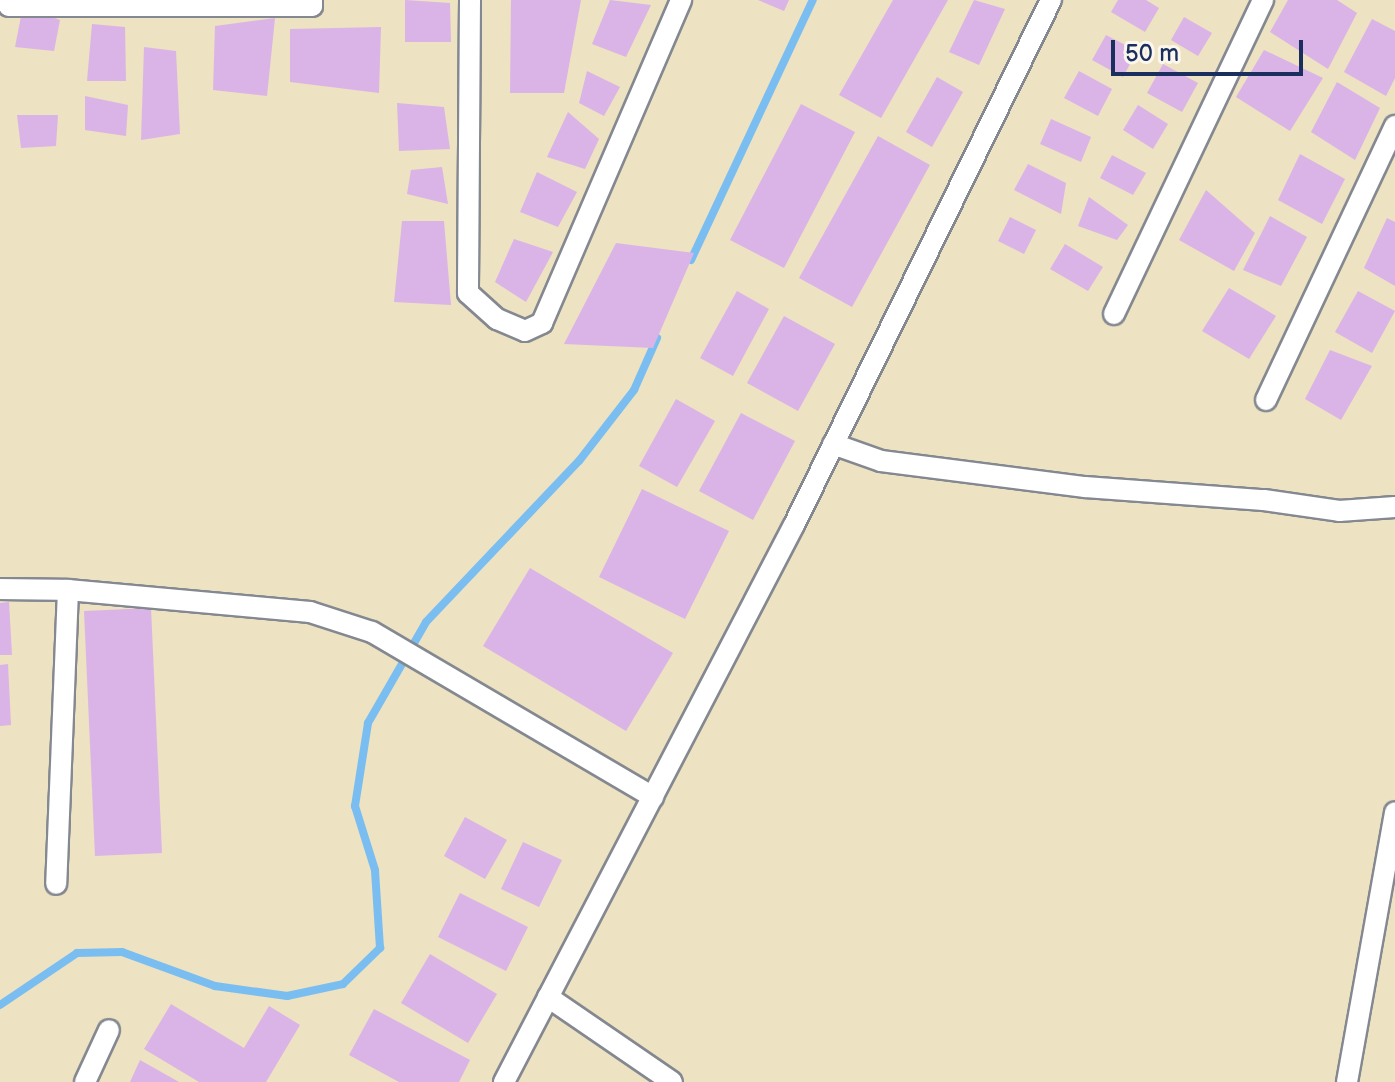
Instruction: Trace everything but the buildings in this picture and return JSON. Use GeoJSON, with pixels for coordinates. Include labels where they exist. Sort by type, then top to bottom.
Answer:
{"type":"FeatureCollection","features":[{"type":"Feature","properties":{"kind":"street"},"geometry":{"type":"LineString","coordinates":[[9,0],[9,6],[312,6],[312,0]]}},
{"type":"Feature","properties":{"kind":"street"},"geometry":{"type":"LineString","coordinates":[[470,0],[468,293],[497,319],[525,331],[542,323],[681,0]]}},
{"type":"Feature","properties":{"kind":"street"},"geometry":{"type":"LineString","coordinates":[[504,1082],[833,444],[1051,0]]}},
{"type":"Feature","properties":{"kind":"street"},"geometry":{"type":"LineString","coordinates":[[1114,314],[1263,0]]}},
{"type":"Feature","properties":{"kind":"street"},"geometry":{"type":"LineString","coordinates":[[1266,400],[1395,126]]}},
{"type":"Feature","properties":{"kind":"street"},"geometry":{"type":"LineString","coordinates":[[833,444],[881,461],[1085,487],[1264,500],[1339,511],[1395,507]]}},
{"type":"Feature","properties":{"kind":"street"},"geometry":{"type":"LineString","coordinates":[[0,589],[68,590],[310,612],[372,632],[653,797]]}},
{"type":"Feature","properties":{"kind":"street"},"geometry":{"type":"LineString","coordinates":[[56,884],[68,590]]}},
{"type":"Feature","properties":{"kind":"street"},"geometry":{"type":"LineString","coordinates":[[1347,1082],[1395,812]]}},
{"type":"Feature","properties":{"kind":"street"},"geometry":{"type":"LineString","coordinates":[[548,997],[672,1082]]}},
{"type":"Feature","properties":{"kind":"street"},"geometry":{"type":"LineString","coordinates":[[85,1082],[109,1030]]}},
{"type":"Feature","properties":{"kind":"waterway"},"geometry":{"type":"LineString","coordinates":[[691,260],[813,0]]}},
{"type":"Feature","properties":{"kind":"waterway"},"geometry":{"type":"LineString","coordinates":[[0,1005],[77,953],[122,952],[215,986],[287,996],[343,984],[380,948],[375,870],[355,806],[368,723],[426,622],[579,461],[634,390],[657,338]]}}]}
